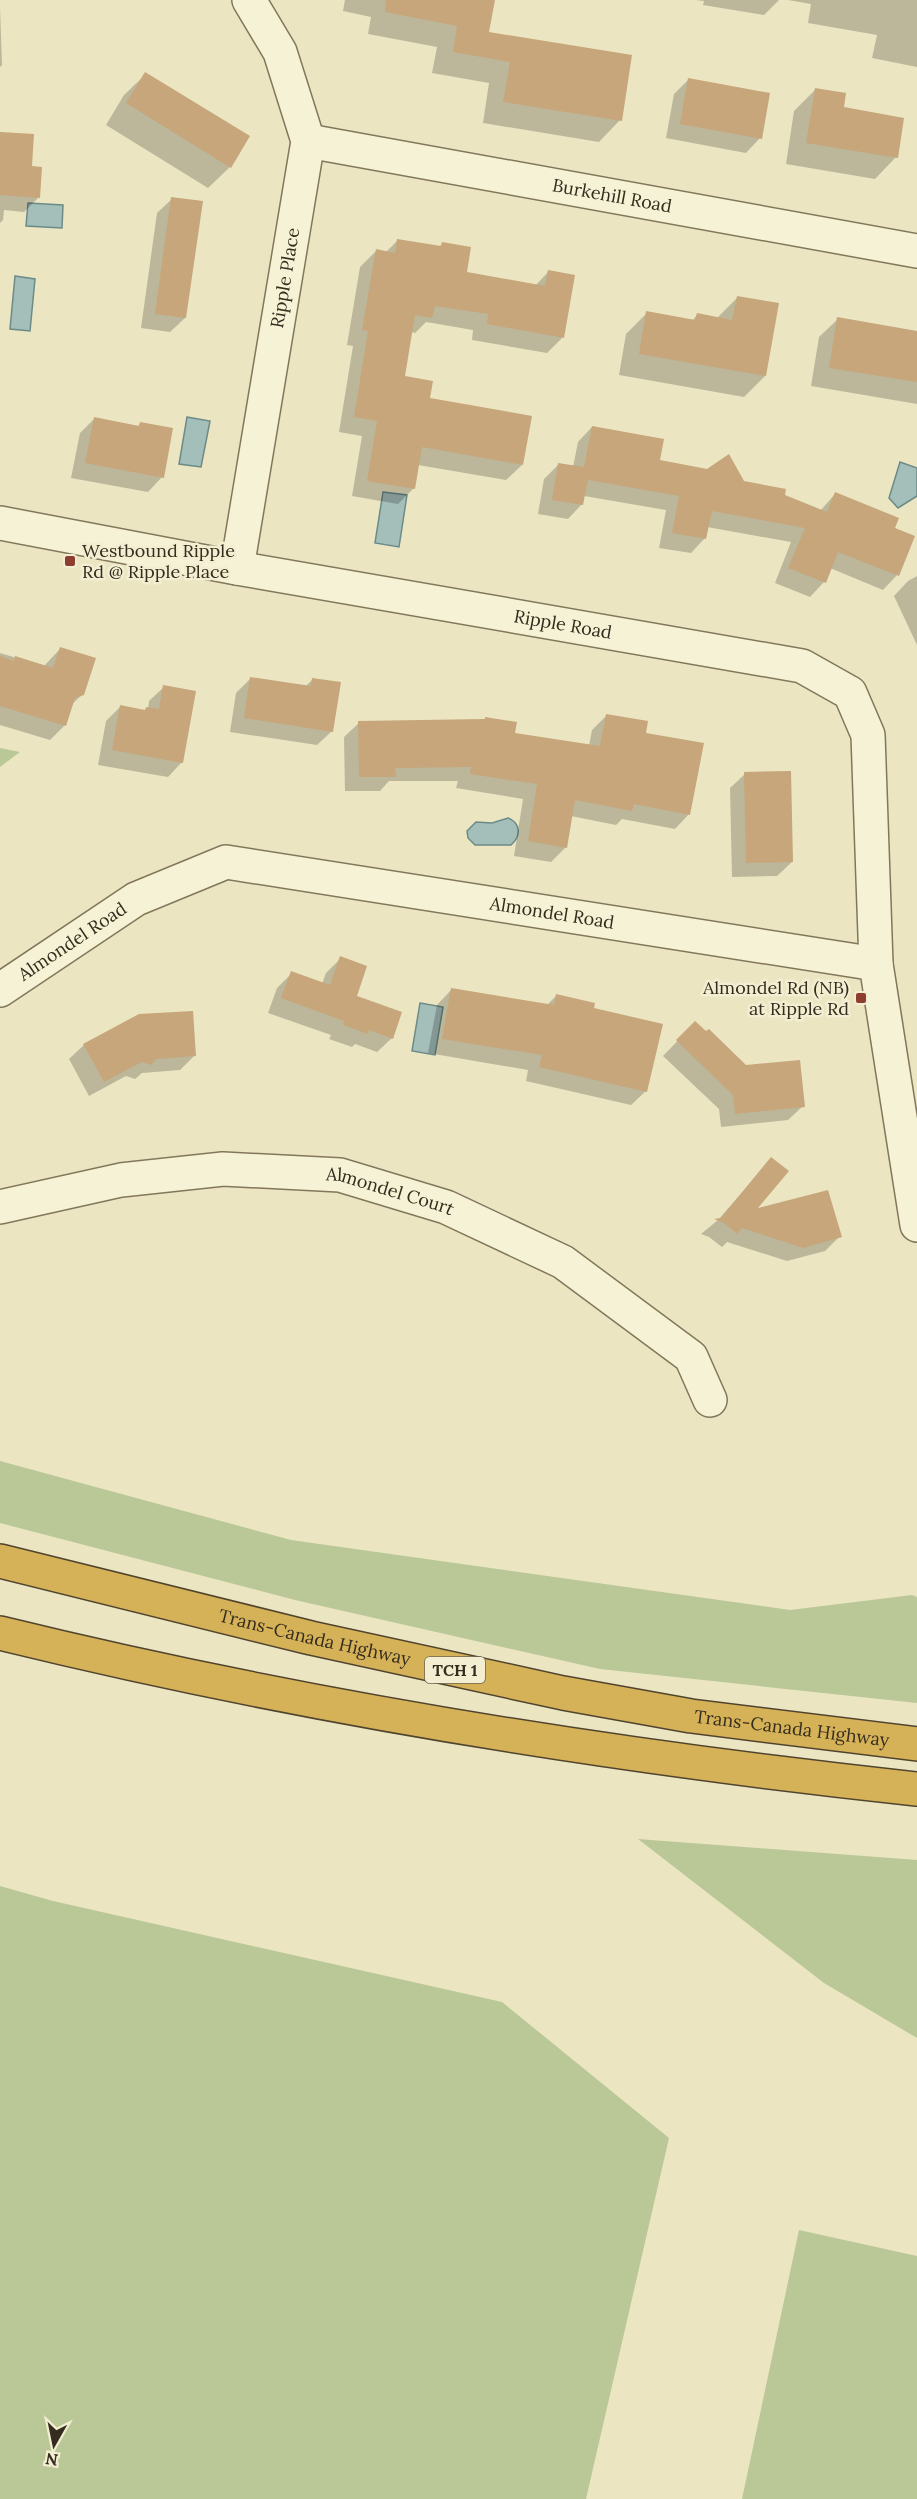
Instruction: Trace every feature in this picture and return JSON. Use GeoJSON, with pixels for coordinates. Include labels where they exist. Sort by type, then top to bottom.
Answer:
{"type":"FeatureCollection","features":[{"type":"Feature","properties":{"kind":"highway","name":"Trans-Canada Highway"},"geometry":{"type":"LineString","coordinates":[[0,1561],[312,1638],[562,1693],[691,1716],[917,1744]]}},
{"type":"Feature","properties":{"kind":"highway"},"geometry":{"type":"LineString","coordinates":[[0,1633],[167,1672],[428,1722],[684,1762],[917,1790]]}},
{"type":"Feature","properties":{"kind":"street","name":"Ripple Place"},"geometry":{"type":"LineString","coordinates":[[237,568],[308,141],[280,52],[249,0]]}},
{"type":"Feature","properties":{"kind":"street","name":"Burkehill Road"},"geometry":{"type":"LineString","coordinates":[[308,141],[917,251]]}},
{"type":"Feature","properties":{"kind":"street","name":"Ripple Road"},"geometry":{"type":"LineString","coordinates":[[0,523],[237,568],[802,666],[850,693],[868,735],[876,964]]}},
{"type":"Feature","properties":{"kind":"street","name":"Almondel Road"},"geometry":{"type":"LineString","coordinates":[[0,990],[136,899],[226,862],[876,964]]}},
{"type":"Feature","properties":{"kind":"street"},"geometry":{"type":"LineString","coordinates":[[876,964],[917,1225]]}},
{"type":"Feature","properties":{"kind":"street","name":"Almondel Court"},"geometry":{"type":"LineString","coordinates":[[0,1207],[121,1180],[223,1168],[340,1176],[446,1208],[563,1262],[691,1357],[710,1400]]}},
{"type":"Feature","properties":{"kind":"green space"},"geometry":{"type":"Polygon","coordinates":[[[0,748],[20,752],[0,767],[0,748]]]}},
{"type":"Feature","properties":{"kind":"green space"},"geometry":{"type":"Polygon","coordinates":[[[0,1461],[291,1540],[790,1610],[912,1595],[917,1597],[917,1703],[600,1669],[295,1600],[0,1523],[0,1461]]]}},
{"type":"Feature","properties":{"kind":"green space"},"geometry":{"type":"Polygon","coordinates":[[[638,1839],[917,1860],[917,2038],[824,1983],[638,1839]]]}},
{"type":"Feature","properties":{"kind":"green space"},"geometry":{"type":"Polygon","coordinates":[[[0,1886],[53,1901],[502,2002],[669,2138],[586,2499],[0,2499],[0,1886]]]}},
{"type":"Feature","properties":{"kind":"green space"},"geometry":{"type":"Polygon","coordinates":[[[799,2230],[917,2256],[917,2499],[742,2499],[799,2230]]]}},
{"type":"Feature","properties":{"kind":"water"},"geometry":{"type":"Polygon","coordinates":[[[28,203],[63,205],[62,228],[26,226],[28,203]]]}},
{"type":"Feature","properties":{"kind":"water"},"geometry":{"type":"Polygon","coordinates":[[[15,276],[35,279],[30,331],[10,329],[15,276]]]}},
{"type":"Feature","properties":{"kind":"water"},"geometry":{"type":"Polygon","coordinates":[[[187,417],[210,421],[201,467],[179,464],[187,417]]]}},
{"type":"Feature","properties":{"kind":"water"},"geometry":{"type":"Polygon","coordinates":[[[900,462],[917,468],[917,496],[898,508],[889,498],[900,462]]]}},
{"type":"Feature","properties":{"kind":"water"},"geometry":{"type":"Polygon","coordinates":[[[383,492],[407,495],[399,547],[375,543],[383,492]]]}},
{"type":"Feature","properties":{"kind":"water"},"geometry":{"type":"Polygon","coordinates":[[[508,818],[515,823],[518,830],[517,838],[511,845],[475,845],[468,838],[467,831],[476,822],[492,823],[508,818]]]}},
{"type":"Feature","properties":{"kind":"water"},"geometry":{"type":"Polygon","coordinates":[[[420,1003],[443,1007],[435,1055],[412,1051],[420,1003]]]}},
{"type":"Feature","properties":{"kind":"building"},"geometry":{"type":"Polygon","coordinates":[[[386,0],[495,0],[489,32],[632,55],[622,121],[503,102],[510,62],[453,52],[457,26],[385,12],[386,0]]]}},
{"type":"Feature","properties":{"kind":"building"},"geometry":{"type":"Polygon","coordinates":[[[145,72],[250,136],[231,168],[126,103],[145,72]]]}},
{"type":"Feature","properties":{"kind":"building"},"geometry":{"type":"Polygon","coordinates":[[[688,78],[770,93],[762,139],[680,124],[688,78]]]}},
{"type":"Feature","properties":{"kind":"building"},"geometry":{"type":"Polygon","coordinates":[[[815,88],[846,93],[844,107],[904,118],[898,158],[806,143],[815,88]]]}},
{"type":"Feature","properties":{"kind":"building"},"geometry":{"type":"Polygon","coordinates":[[[0,132],[34,134],[32,166],[42,167],[40,198],[0,195],[0,132]]]}},
{"type":"Feature","properties":{"kind":"building"},"geometry":{"type":"Polygon","coordinates":[[[171,197],[203,201],[186,318],[155,314],[171,197]]]}},
{"type":"Feature","properties":{"kind":"building"},"geometry":{"type":"Polygon","coordinates":[[[397,239],[441,246],[442,242],[471,247],[467,272],[545,286],[548,270],[575,275],[564,338],[487,324],[488,314],[435,306],[432,318],[415,315],[405,376],[433,381],[430,398],[532,416],[523,465],[422,447],[415,489],[367,481],[377,421],[354,417],[368,331],[362,330],[376,249],[395,253],[397,239]]]}},
{"type":"Feature","properties":{"kind":"building"},"geometry":{"type":"Polygon","coordinates":[[[737,296],[779,303],[766,376],[639,354],[646,311],[695,320],[697,313],[732,320],[737,296]]]}},
{"type":"Feature","properties":{"kind":"building"},"geometry":{"type":"Polygon","coordinates":[[[837,317],[917,331],[917,382],[829,368],[837,317]]]}},
{"type":"Feature","properties":{"kind":"building"},"geometry":{"type":"Polygon","coordinates":[[[94,417],[139,426],[140,422],[173,428],[164,478],[85,463],[94,417]]]}},
{"type":"Feature","properties":{"kind":"building"},"geometry":{"type":"Polygon","coordinates":[[[592,426],[664,439],[660,460],[707,469],[729,454],[744,481],[786,489],[785,495],[827,512],[835,492],[899,518],[895,528],[915,536],[899,576],[838,552],[826,583],[788,568],[805,528],[712,511],[706,539],[672,533],[679,496],[588,480],[583,505],[552,500],[558,463],[584,467],[592,426]]]}},
{"type":"Feature","properties":{"kind":"building"},"geometry":{"type":"Polygon","coordinates":[[[60,647],[96,658],[84,695],[75,698],[66,726],[0,706],[0,656],[14,661],[15,656],[53,668],[60,647]]]}},
{"type":"Feature","properties":{"kind":"building"},"geometry":{"type":"Polygon","coordinates":[[[250,677],[311,686],[312,678],[341,682],[333,732],[244,718],[250,677]]]}},
{"type":"Feature","properties":{"kind":"building"},"geometry":{"type":"Polygon","coordinates":[[[163,685],[196,691],[183,763],[112,750],[120,705],[145,710],[146,707],[159,709],[163,685]]]}},
{"type":"Feature","properties":{"kind":"building"},"geometry":{"type":"Polygon","coordinates":[[[606,714],[648,721],[646,733],[704,743],[690,815],[634,804],[632,811],[575,800],[567,848],[528,841],[537,784],[470,774],[471,767],[395,768],[396,777],[359,777],[358,721],[485,719],[485,717],[517,722],[515,733],[600,746],[606,714]]]}},
{"type":"Feature","properties":{"kind":"building"},"geometry":{"type":"Polygon","coordinates":[[[791,771],[793,862],[746,863],[744,772],[791,771]]]}},
{"type":"Feature","properties":{"kind":"building"},"geometry":{"type":"Polygon","coordinates":[[[340,956],[367,966],[357,996],[402,1012],[393,1039],[369,1030],[368,1034],[343,1025],[344,1021],[281,998],[291,971],[330,985],[340,956]]]}},
{"type":"Feature","properties":{"kind":"building"},"geometry":{"type":"Polygon","coordinates":[[[451,988],[554,1005],[556,994],[595,1003],[594,1008],[663,1024],[647,1092],[539,1067],[542,1055],[442,1039],[451,988]]]}},
{"type":"Feature","properties":{"kind":"building"},"geometry":{"type":"Polygon","coordinates":[[[193,1011],[196,1056],[156,1059],[151,1065],[142,1062],[104,1082],[83,1044],[139,1014],[193,1011]]]}},
{"type":"Feature","properties":{"kind":"building"},"geometry":{"type":"Polygon","coordinates":[[[695,1021],[706,1031],[709,1029],[746,1065],[800,1060],[805,1107],[735,1114],[733,1095],[676,1040],[695,1021]]]}},
{"type":"Feature","properties":{"kind":"building"},"geometry":{"type":"Polygon","coordinates":[[[771,1157],[789,1171],[758,1208],[828,1190],[842,1237],[803,1248],[742,1228],[737,1234],[724,1223],[714,1219],[721,1218],[771,1157]]]}},
{"type":"Feature","properties":{"kind":"place","name":"Westbound Ripple Rd @ Ripple Place"},"geometry":{"type":"Point","coordinates":[70,561]}},
{"type":"Feature","properties":{"kind":"place","name":"Almondel Rd (NB) at Ripple Rd"},"geometry":{"type":"Point","coordinates":[861,998]}}]}
